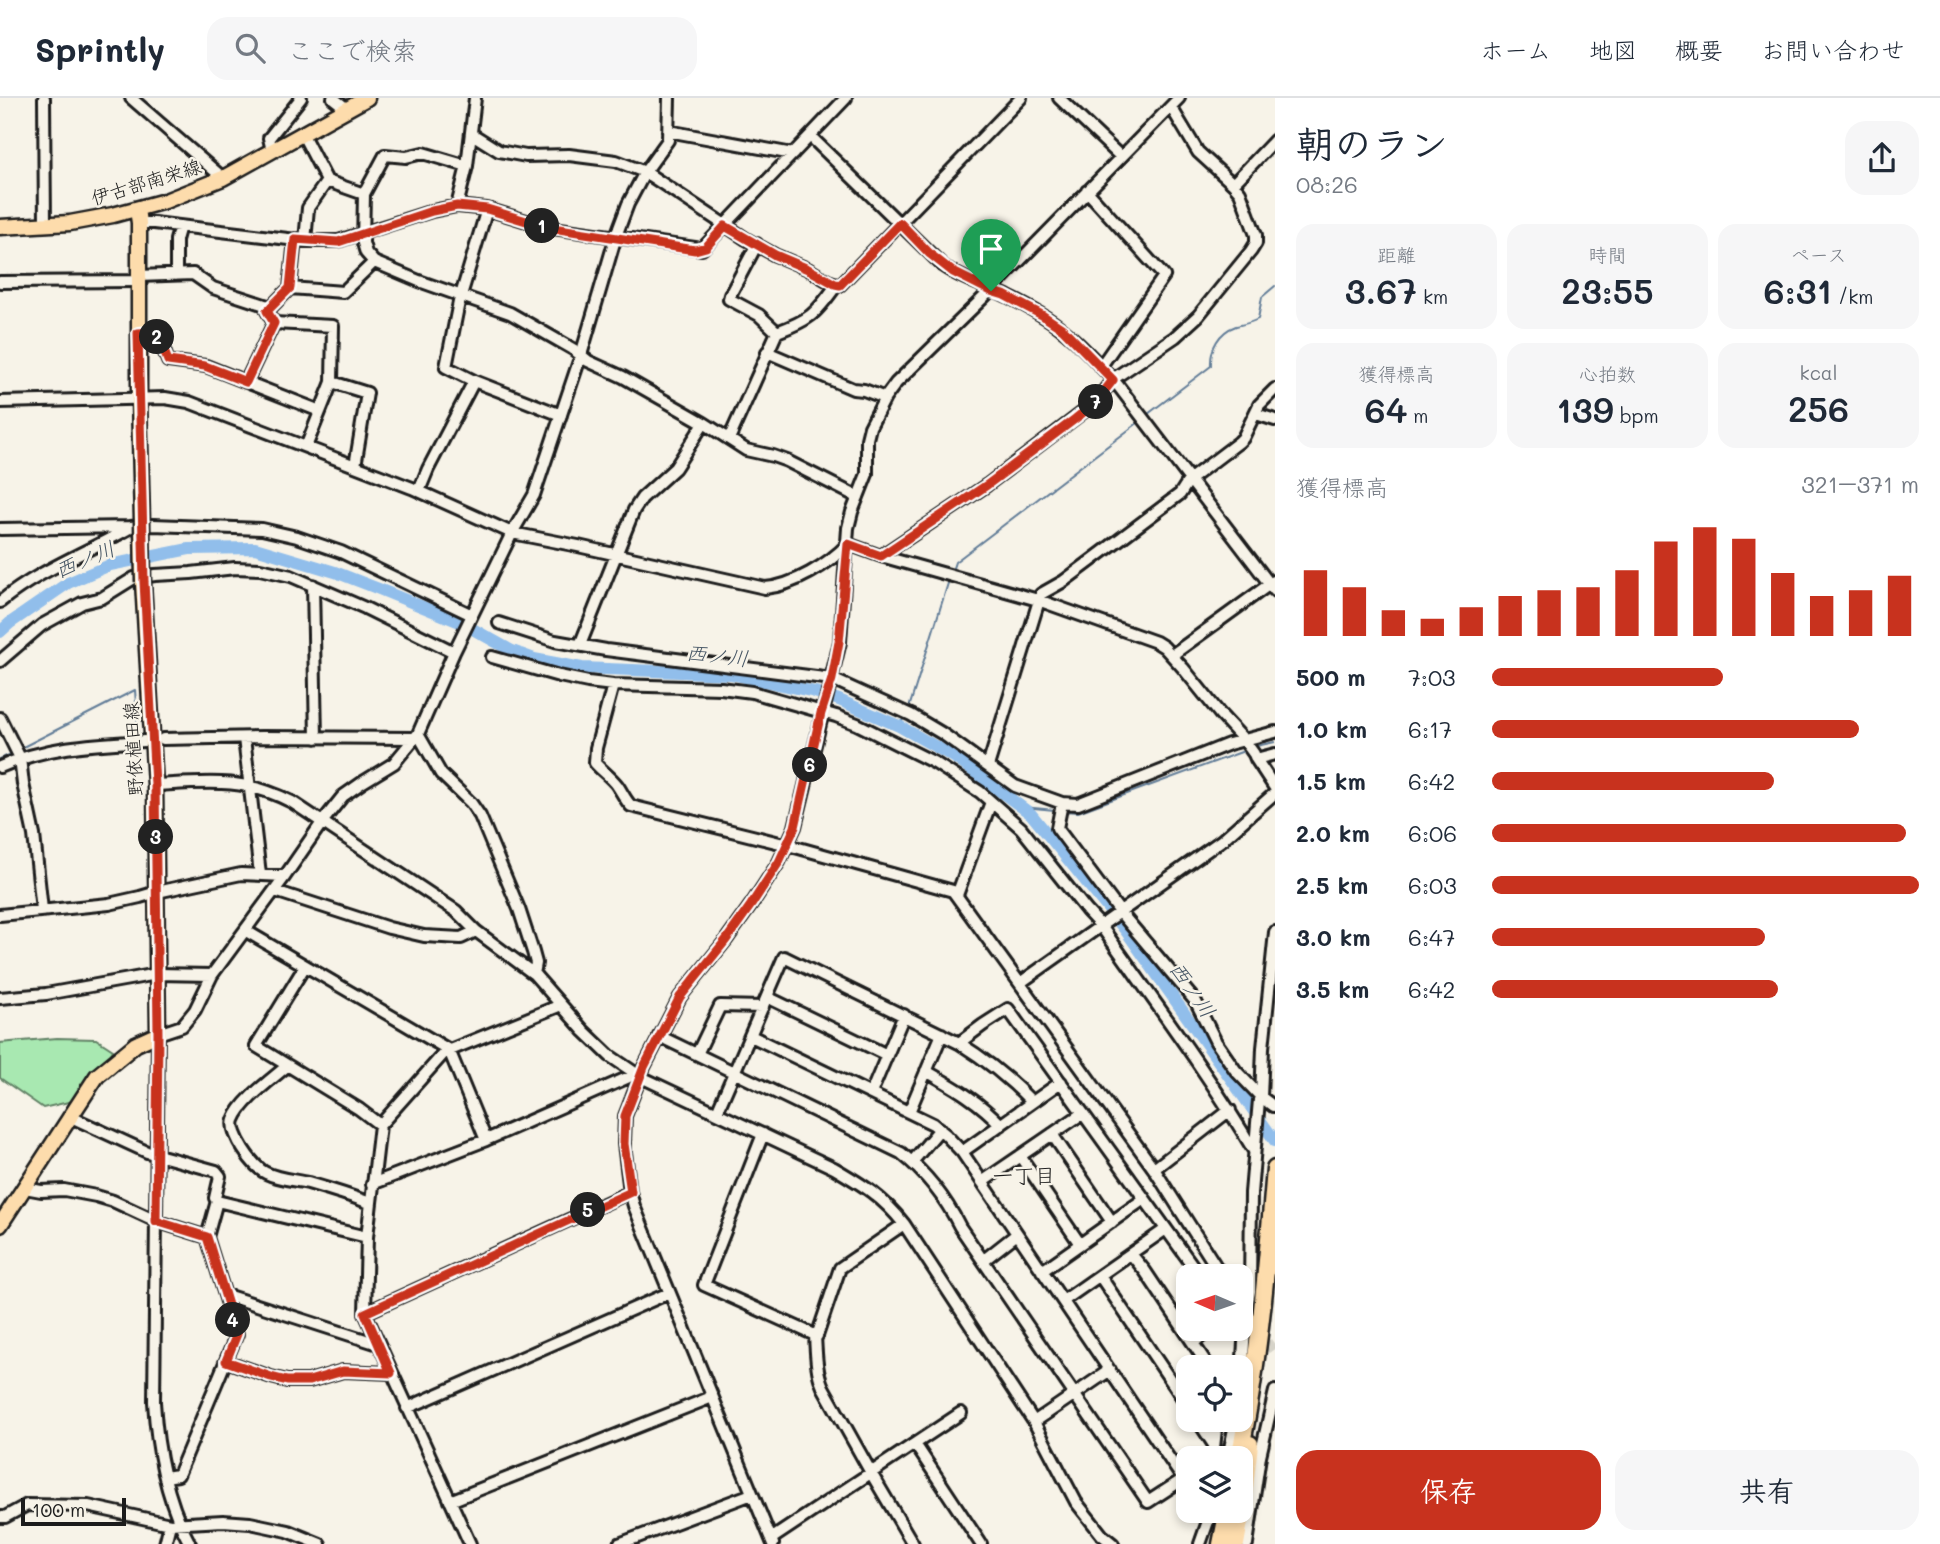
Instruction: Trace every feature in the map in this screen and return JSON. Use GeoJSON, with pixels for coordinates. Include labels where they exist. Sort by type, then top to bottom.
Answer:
{"type":"FeatureCollection","features":[{"type":"Feature","properties":{"kind":"highway"},"geometry":{"type":"LineString","coordinates":[[1236,1544],[1244,1505],[1275,1170]]}},
{"type":"Feature","properties":{"kind":"highway"},"geometry":{"type":"LineString","coordinates":[[1241,1446],[1256,1365]]}},
{"type":"Feature","properties":{"kind":"highway"},"geometry":{"type":"LineString","coordinates":[[1221,1544],[1225,1523]]}},
{"type":"Feature","properties":{"kind":"main road","name":"伊古部南栄線"},"geometry":{"type":"LineString","coordinates":[[0,227],[138,216],[165,201],[223,178],[367,98]]}},
{"type":"Feature","properties":{"kind":"main road","name":"野依植田線"},"geometry":{"type":"LineString","coordinates":[[138,216],[139,399],[136,524],[144,582],[155,785],[158,1034]]}},
{"type":"Feature","properties":{"kind":"main road"},"geometry":{"type":"LineString","coordinates":[[0,1226],[97,1076],[136,1044],[158,1034]]}},
{"type":"Feature","properties":{"kind":"street"},"geometry":{"type":"LineString","coordinates":[[44,98],[45,225]]}},
{"type":"Feature","properties":{"kind":"street"},"geometry":{"type":"LineString","coordinates":[[131,98],[223,178]]}},
{"type":"Feature","properties":{"kind":"street"},"geometry":{"type":"LineString","coordinates":[[272,151],[269,138],[301,98]]}},
{"type":"Feature","properties":{"kind":"street"},"geometry":{"type":"LineString","coordinates":[[333,98],[347,109]]}},
{"type":"Feature","properties":{"kind":"street"},"geometry":{"type":"LineString","coordinates":[[457,206],[467,166],[475,98]]}},
{"type":"Feature","properties":{"kind":"street"},"geometry":{"type":"LineString","coordinates":[[190,1544],[175,1524],[156,1434],[154,1402],[158,1034],[182,1026],[195,1010],[212,975],[343,796],[394,763],[417,736],[454,652],[512,533],[534,495],[628,204],[645,172],[668,140],[669,98]]}},
{"type":"Feature","properties":{"kind":"street"},"geometry":{"type":"LineString","coordinates":[[138,216],[180,226],[338,242],[432,211],[457,206],[487,209],[546,227],[702,249],[846,98]]}},
{"type":"Feature","properties":{"kind":"street"},"geometry":{"type":"LineString","coordinates":[[729,439],[777,332],[803,323],[811,317],[835,287],[840,285],[1021,98]]}},
{"type":"Feature","properties":{"kind":"street"},"geometry":{"type":"LineString","coordinates":[[1059,98],[1121,157]]}},
{"type":"Feature","properties":{"kind":"street"},"geometry":{"type":"LineString","coordinates":[[961,1413],[772,1541],[634,1206],[624,1144],[625,1116],[638,1075],[686,989],[726,940],[779,862],[795,827],[839,642],[848,528],[867,474],[867,439],[870,427],[885,398],[896,383],[991,291],[1179,98]]}},
{"type":"Feature","properties":{"kind":"street"},"geometry":{"type":"LineString","coordinates":[[881,556],[987,485],[1095,403],[1113,380],[1175,337],[1198,316],[1251,251],[1256,243],[1256,235],[1240,192],[1198,152],[1171,107]]}},
{"type":"Feature","properties":{"kind":"street"},"geometry":{"type":"LineString","coordinates":[[668,131],[793,154]]}},
{"type":"Feature","properties":{"kind":"street"},"geometry":{"type":"LineString","coordinates":[[472,134],[499,151],[526,156],[569,155],[615,161],[645,172],[725,226],[775,255],[840,285]]}},
{"type":"Feature","properties":{"kind":"street"},"geometry":{"type":"LineString","coordinates":[[303,135],[327,181],[364,194]]}},
{"type":"Feature","properties":{"kind":"street"},"geometry":{"type":"LineString","coordinates":[[810,136],[943,266],[1004,295],[1063,329],[1113,380],[1273,585],[1172,655]]}},
{"type":"Feature","properties":{"kind":"street"},"geometry":{"type":"LineString","coordinates":[[1233,184],[1275,140]]}},
{"type":"Feature","properties":{"kind":"street"},"geometry":{"type":"LineString","coordinates":[[467,166],[423,153],[406,157],[385,155],[364,194],[363,243],[366,253],[374,262],[510,313],[573,349],[588,361],[623,377],[746,450],[787,461],[858,497]]}},
{"type":"Feature","properties":{"kind":"street"},"geometry":{"type":"LineString","coordinates":[[274,323],[267,311],[290,288],[308,208],[327,181]]}},
{"type":"Feature","properties":{"kind":"street"},"geometry":{"type":"LineString","coordinates":[[1087,191],[1164,276],[1101,366]]}},
{"type":"Feature","properties":{"kind":"street"},"geometry":{"type":"LineString","coordinates":[[487,209],[454,324],[446,367],[474,382],[561,415]]}},
{"type":"Feature","properties":{"kind":"street"},"geometry":{"type":"LineString","coordinates":[[176,275],[176,240],[180,226]]}},
{"type":"Feature","properties":{"kind":"street"},"geometry":{"type":"LineString","coordinates":[[757,244],[729,299],[759,315],[777,332]]}},
{"type":"Feature","properties":{"kind":"street"},"geometry":{"type":"LineString","coordinates":[[290,288],[343,292],[374,262]]}},
{"type":"Feature","properties":{"kind":"street"},"geometry":{"type":"LineString","coordinates":[[0,282],[138,279],[193,274],[213,288],[271,307]]}},
{"type":"Feature","properties":{"kind":"street"},"geometry":{"type":"LineString","coordinates":[[274,323],[333,326],[332,382],[306,447]]}},
{"type":"Feature","properties":{"kind":"street"},"geometry":{"type":"LineString","coordinates":[[246,382],[274,323]]}},
{"type":"Feature","properties":{"kind":"street"},"geometry":{"type":"LineString","coordinates":[[138,333],[152,332],[160,340],[168,361],[205,366],[320,411]]}},
{"type":"Feature","properties":{"kind":"street"},"geometry":{"type":"LineString","coordinates":[[767,352],[853,389],[885,398]]}},
{"type":"Feature","properties":{"kind":"street"},"geometry":{"type":"LineString","coordinates":[[332,382],[367,393],[355,466]]}},
{"type":"Feature","properties":{"kind":"street"},"geometry":{"type":"LineString","coordinates":[[419,491],[474,382]]}},
{"type":"Feature","properties":{"kind":"street"},"geometry":{"type":"LineString","coordinates":[[988,766],[1041,594],[1064,581],[1180,494],[1189,480],[1243,439],[1259,405],[1275,388]]}},
{"type":"Feature","properties":{"kind":"street"},"geometry":{"type":"LineString","coordinates":[[0,401],[165,398],[189,402],[419,491],[512,533],[765,588],[787,584],[838,554],[848,544]]}},
{"type":"Feature","properties":{"kind":"street"},"geometry":{"type":"LineString","coordinates":[[1256,414],[1275,420]]}},
{"type":"Feature","properties":{"kind":"street"},"geometry":{"type":"LineString","coordinates":[[580,645],[634,509],[642,498],[675,468],[704,423]]}},
{"type":"Feature","properties":{"kind":"street"},"geometry":{"type":"LineString","coordinates":[[0,602],[18,588],[136,524]]}},
{"type":"Feature","properties":{"kind":"street"},"geometry":{"type":"LineString","coordinates":[[0,529],[136,524],[261,529],[297,537],[341,552],[472,615]]}},
{"type":"Feature","properties":{"kind":"street"},"geometry":{"type":"LineString","coordinates":[[848,544],[881,556],[1038,600],[1147,638],[1164,647],[1245,742],[1275,791],[1222,840],[1020,983]]}},
{"type":"Feature","properties":{"kind":"street"},"geometry":{"type":"LineString","coordinates":[[0,661],[42,625],[82,603],[102,598],[134,578],[247,568],[291,576],[365,608],[454,652]]}},
{"type":"Feature","properties":{"kind":"street"},"geometry":{"type":"LineString","coordinates":[[313,585],[316,738]]}},
{"type":"Feature","properties":{"kind":"street"},"geometry":{"type":"LineString","coordinates":[[499,623],[580,645],[832,679],[907,713],[943,734],[1015,786],[1062,804],[1078,804],[1275,732]]}},
{"type":"Feature","properties":{"kind":"street"},"geometry":{"type":"LineString","coordinates":[[492,657],[571,679],[613,685],[722,688],[752,692],[857,724],[935,763],[980,792],[1021,828],[1101,926],[1254,1148]]}},
{"type":"Feature","properties":{"kind":"street"},"geometry":{"type":"LineString","coordinates":[[613,685],[596,748],[595,763],[615,782],[631,806],[948,888],[957,895],[1154,1169],[1214,1264]]}},
{"type":"Feature","properties":{"kind":"street"},"geometry":{"type":"LineString","coordinates":[[0,718],[20,758],[34,835],[42,910]]}},
{"type":"Feature","properties":{"kind":"street"},"geometry":{"type":"LineString","coordinates":[[163,739],[417,736]]}},
{"type":"Feature","properties":{"kind":"street"},"geometry":{"type":"LineString","coordinates":[[417,736],[441,774],[471,803],[480,816],[523,920],[536,963],[534,974]]}},
{"type":"Feature","properties":{"kind":"street"},"geometry":{"type":"LineString","coordinates":[[244,738],[260,874]]}},
{"type":"Feature","properties":{"kind":"street"},"geometry":{"type":"LineString","coordinates":[[0,767],[20,758],[62,747],[144,741]]}},
{"type":"Feature","properties":{"kind":"street"},"geometry":{"type":"LineString","coordinates":[[1255,757],[1275,754]]}},
{"type":"Feature","properties":{"kind":"street"},"geometry":{"type":"LineString","coordinates":[[155,785],[220,782],[273,792],[323,821],[456,911],[476,931],[534,974],[610,1056],[638,1075],[834,1168],[888,1204],[904,1224],[1034,1422],[1076,1502],[1113,1544]]}},
{"type":"Feature","properties":{"kind":"street"},"geometry":{"type":"LineString","coordinates":[[957,895],[991,802]]}},
{"type":"Feature","properties":{"kind":"street"},"geometry":{"type":"LineString","coordinates":[[1062,804],[1057,828],[1120,913],[1196,1002],[1216,1042],[1236,1071],[1260,1099],[1273,1105]]}},
{"type":"Feature","properties":{"kind":"street"},"geometry":{"type":"LineString","coordinates":[[0,915],[109,904],[240,874],[285,876]]}},
{"type":"Feature","properties":{"kind":"street"},"geometry":{"type":"LineString","coordinates":[[275,891],[389,929],[424,936],[461,938],[476,931]]}},
{"type":"Feature","properties":{"kind":"street"},"geometry":{"type":"LineString","coordinates":[[246,931],[449,1050],[486,1140]]}},
{"type":"Feature","properties":{"kind":"street"},"geometry":{"type":"LineString","coordinates":[[1250,1264],[1254,1148],[1275,932]]}},
{"type":"Feature","properties":{"kind":"street"},"geometry":{"type":"LineString","coordinates":[[717,1112],[784,957],[942,1034],[987,1060],[1032,1102]]}},
{"type":"Feature","properties":{"kind":"street"},"geometry":{"type":"LineString","coordinates":[[305,966],[256,1046],[359,1109],[380,1125]]}},
{"type":"Feature","properties":{"kind":"street"},"geometry":{"type":"LineString","coordinates":[[0,998],[46,994],[157,974],[212,975]]}},
{"type":"Feature","properties":{"kind":"street"},"geometry":{"type":"LineString","coordinates":[[697,1054],[720,1006],[765,1002],[887,1055]]}},
{"type":"Feature","properties":{"kind":"street"},"geometry":{"type":"LineString","coordinates":[[470,1544],[365,1313],[367,1237],[380,1125],[444,1052],[561,1005]]}},
{"type":"Feature","properties":{"kind":"street"},"geometry":{"type":"LineString","coordinates":[[959,1044],[1008,1009],[1191,1264]]}},
{"type":"Feature","properties":{"kind":"street"},"geometry":{"type":"LineString","coordinates":[[871,1094],[904,1015]]}},
{"type":"Feature","properties":{"kind":"street"},"geometry":{"type":"LineString","coordinates":[[909,1112],[942,1034]]}},
{"type":"Feature","properties":{"kind":"street"},"geometry":{"type":"LineString","coordinates":[[751,1035],[940,1129],[962,1152],[1176,1464]]}},
{"type":"Feature","properties":{"kind":"street"},"geometry":{"type":"LineString","coordinates":[[659,1036],[901,1153],[912,1162],[926,1176],[1148,1502],[1176,1484]]}},
{"type":"Feature","properties":{"kind":"street"},"geometry":{"type":"LineString","coordinates":[[287,1066],[245,1104],[234,1118],[233,1126],[238,1142],[265,1173],[332,1189],[370,1203]]}},
{"type":"Feature","properties":{"kind":"street"},"geometry":{"type":"LineString","coordinates":[[926,1071],[960,1090],[986,1109],[1001,1125]]}},
{"type":"Feature","properties":{"kind":"street"},"geometry":{"type":"LineString","coordinates":[[372,1184],[486,1140],[638,1075]]}},
{"type":"Feature","properties":{"kind":"street"},"geometry":{"type":"LineString","coordinates":[[962,1152],[1061,1082]]}},
{"type":"Feature","properties":{"kind":"street"},"geometry":{"type":"LineString","coordinates":[[1154,1169],[1230,1110]]}},
{"type":"Feature","properties":{"kind":"street"},"geometry":{"type":"LineString","coordinates":[[982,1182],[1083,1113]]}},
{"type":"Feature","properties":{"kind":"street"},"geometry":{"type":"LineString","coordinates":[[71,1117],[157,1155],[219,1173],[220,1176],[215,1198],[217,1201],[207,1237],[237,1334],[178,1475],[164,1477]]}},
{"type":"Feature","properties":{"kind":"street"},"geometry":{"type":"LineString","coordinates":[[912,1162],[940,1129]]}},
{"type":"Feature","properties":{"kind":"street"},"geometry":{"type":"LineString","coordinates":[[763,1134],[704,1285],[815,1335]]}},
{"type":"Feature","properties":{"kind":"street"},"geometry":{"type":"LineString","coordinates":[[1052,1134],[1112,1222]]}},
{"type":"Feature","properties":{"kind":"street"},"geometry":{"type":"LineString","coordinates":[[1020,1156],[1080,1244]]}},
{"type":"Feature","properties":{"kind":"street"},"geometry":{"type":"LineString","coordinates":[[25,1188],[41,1191],[64,1190],[96,1196],[156,1221],[207,1237]]}},
{"type":"Feature","properties":{"kind":"street"},"geometry":{"type":"LineString","coordinates":[[365,1313],[631,1192]]}},
{"type":"Feature","properties":{"kind":"street"},"geometry":{"type":"LineString","coordinates":[[1042,1270],[1144,1199]]}},
{"type":"Feature","properties":{"kind":"street"},"geometry":{"type":"LineString","coordinates":[[217,1201],[367,1237]]}},
{"type":"Feature","properties":{"kind":"street"},"geometry":{"type":"LineString","coordinates":[[1251,1204],[1265,1205]]}},
{"type":"Feature","properties":{"kind":"street"},"geometry":{"type":"LineString","coordinates":[[815,1335],[817,1336],[840,1268],[904,1224]]}},
{"type":"Feature","properties":{"kind":"street"},"geometry":{"type":"LineString","coordinates":[[1063,1301],[1166,1229]]}},
{"type":"Feature","properties":{"kind":"street"},"geometry":{"type":"LineString","coordinates":[[984,1260],[1017,1234]]}},
{"type":"Feature","properties":{"kind":"street"},"geometry":{"type":"LineString","coordinates":[[1131,1254],[1201,1355]]}},
{"type":"Feature","properties":{"kind":"street"},"geometry":{"type":"LineString","coordinates":[[1100,1276],[1176,1388]]}},
{"type":"Feature","properties":{"kind":"street"},"geometry":{"type":"LineString","coordinates":[[407,1408],[669,1293]]}},
{"type":"Feature","properties":{"kind":"street"},"geometry":{"type":"LineString","coordinates":[[226,1295],[378,1344]]}},
{"type":"Feature","properties":{"kind":"street"},"geometry":{"type":"LineString","coordinates":[[815,1335],[819,1379],[913,1544]]}},
{"type":"Feature","properties":{"kind":"street"},"geometry":{"type":"LineString","coordinates":[[226,1361],[287,1381],[309,1381],[343,1371],[391,1373]]}},
{"type":"Feature","properties":{"kind":"street"},"geometry":{"type":"LineString","coordinates":[[1034,1422],[1110,1370]]}},
{"type":"Feature","properties":{"kind":"street"},"geometry":{"type":"LineString","coordinates":[[1247,1544],[1259,1456],[1275,1391]]}},
{"type":"Feature","properties":{"kind":"street"},"geometry":{"type":"LineString","coordinates":[[450,1501],[712,1397]]}},
{"type":"Feature","properties":{"kind":"street"},"geometry":{"type":"LineString","coordinates":[[1206,1432],[1214,1445]]}},
{"type":"Feature","properties":{"kind":"street"},"geometry":{"type":"LineString","coordinates":[[1214,1445],[1216,1432]]}},
{"type":"Feature","properties":{"kind":"street"},"geometry":{"type":"LineString","coordinates":[[915,1444],[981,1544]]}},
{"type":"Feature","properties":{"kind":"street"},"geometry":{"type":"LineString","coordinates":[[619,1544],[752,1494]]}},
{"type":"Feature","properties":{"kind":"street"},"geometry":{"type":"LineString","coordinates":[[0,1517],[5,1517],[27,1504],[88,1506],[175,1524],[223,1521],[250,1524],[288,1531],[320,1544]]}},
{"type":"Feature","properties":{"kind":"street"},"geometry":{"type":"LineString","coordinates":[[1200,1544],[1207,1523]]}},
{"type":"Feature","properties":{"kind":"street"},"geometry":{"type":"LineString","coordinates":[[165,1544],[175,1524]]}},
{"type":"Feature","properties":{"kind":"green space"},"geometry":{"type":"Polygon","coordinates":[[[57,1038],[96,1039],[113,1050],[102,1070],[77,1100],[43,1108],[0,1078],[0,1043],[57,1038]]]}},
{"type":"Feature","properties":{"kind":"waterway"},"geometry":{"type":"LineString","coordinates":[[1148,414],[1211,366],[1214,347],[1225,332],[1258,319],[1262,297],[1275,286]]}},
{"type":"Feature","properties":{"kind":"waterway"},"geometry":{"type":"LineString","coordinates":[[952,571],[955,562],[1139,422]]}},
{"type":"Feature","properties":{"kind":"waterway","name":"西ノ川"},"geometry":{"type":"LineString","coordinates":[[0,632],[68,583],[110,565],[189,549],[255,548],[335,572],[379,589],[462,623],[512,651],[534,659],[582,668],[731,674],[815,692],[839,700],[899,726],[954,757],[1031,814],[1126,931],[1275,1141]]}},
{"type":"Feature","properties":{"kind":"waterway"},"geometry":{"type":"LineString","coordinates":[[909,708],[949,580]]}},
{"type":"Feature","properties":{"kind":"waterway"},"geometry":{"type":"LineString","coordinates":[[21,748],[135,690],[138,735]]}},
{"type":"Feature","properties":{"kind":"waterway"},"geometry":{"type":"LineString","coordinates":[[899,726],[905,716]]}},
{"type":"Feature","properties":{"kind":"waterway"},"geometry":{"type":"LineString","coordinates":[[1256,746],[1275,742]]}},
{"type":"Feature","properties":{"kind":"waterway"},"geometry":{"type":"LineString","coordinates":[[1064,811],[1078,812],[1244,751]]}},
{"type":"Feature","properties":{"kind":"waterway"},"geometry":{"type":"LineString","coordinates":[[0,759],[11,754]]}},
{"type":"Feature","properties":{"kind":"waterway"},"geometry":{"type":"LineString","coordinates":[[1023,807],[1055,810]]}},
{"type":"Feature","properties":{"kind":"tunnel"},"geometry":{"type":"LineString","coordinates":[[1258,1330],[1275,1353]]}},
{"type":"Feature","properties":{"kind":"district","name":"一丁目"},"geometry":{"type":"Point","coordinates":[1024,1176]}},
{"type":"Feature","properties":{"kind":"route"},"geometry":{"type":"LineString","coordinates":[[457,206],[487,209],[546,227],[695,250],[706,247],[725,226],[775,255],[840,285],[900,223],[943,266],[991,291],[1042,315],[1063,329],[1113,380],[1095,403],[1075,419],[987,485],[881,556],[848,544],[839,642],[795,827],[787,849],[751,905],[680,997],[644,1067],[625,1116],[624,1144],[631,1192],[365,1313],[391,1373],[343,1371],[309,1381],[287,1381],[226,1361],[237,1334],[207,1237],[156,1221],[158,1034],[155,785],[144,582],[138,333],[152,332],[160,340],[168,361],[205,366],[246,382],[274,323],[267,311],[290,288],[295,239],[338,242],[432,211],[457,206]]}}]}
